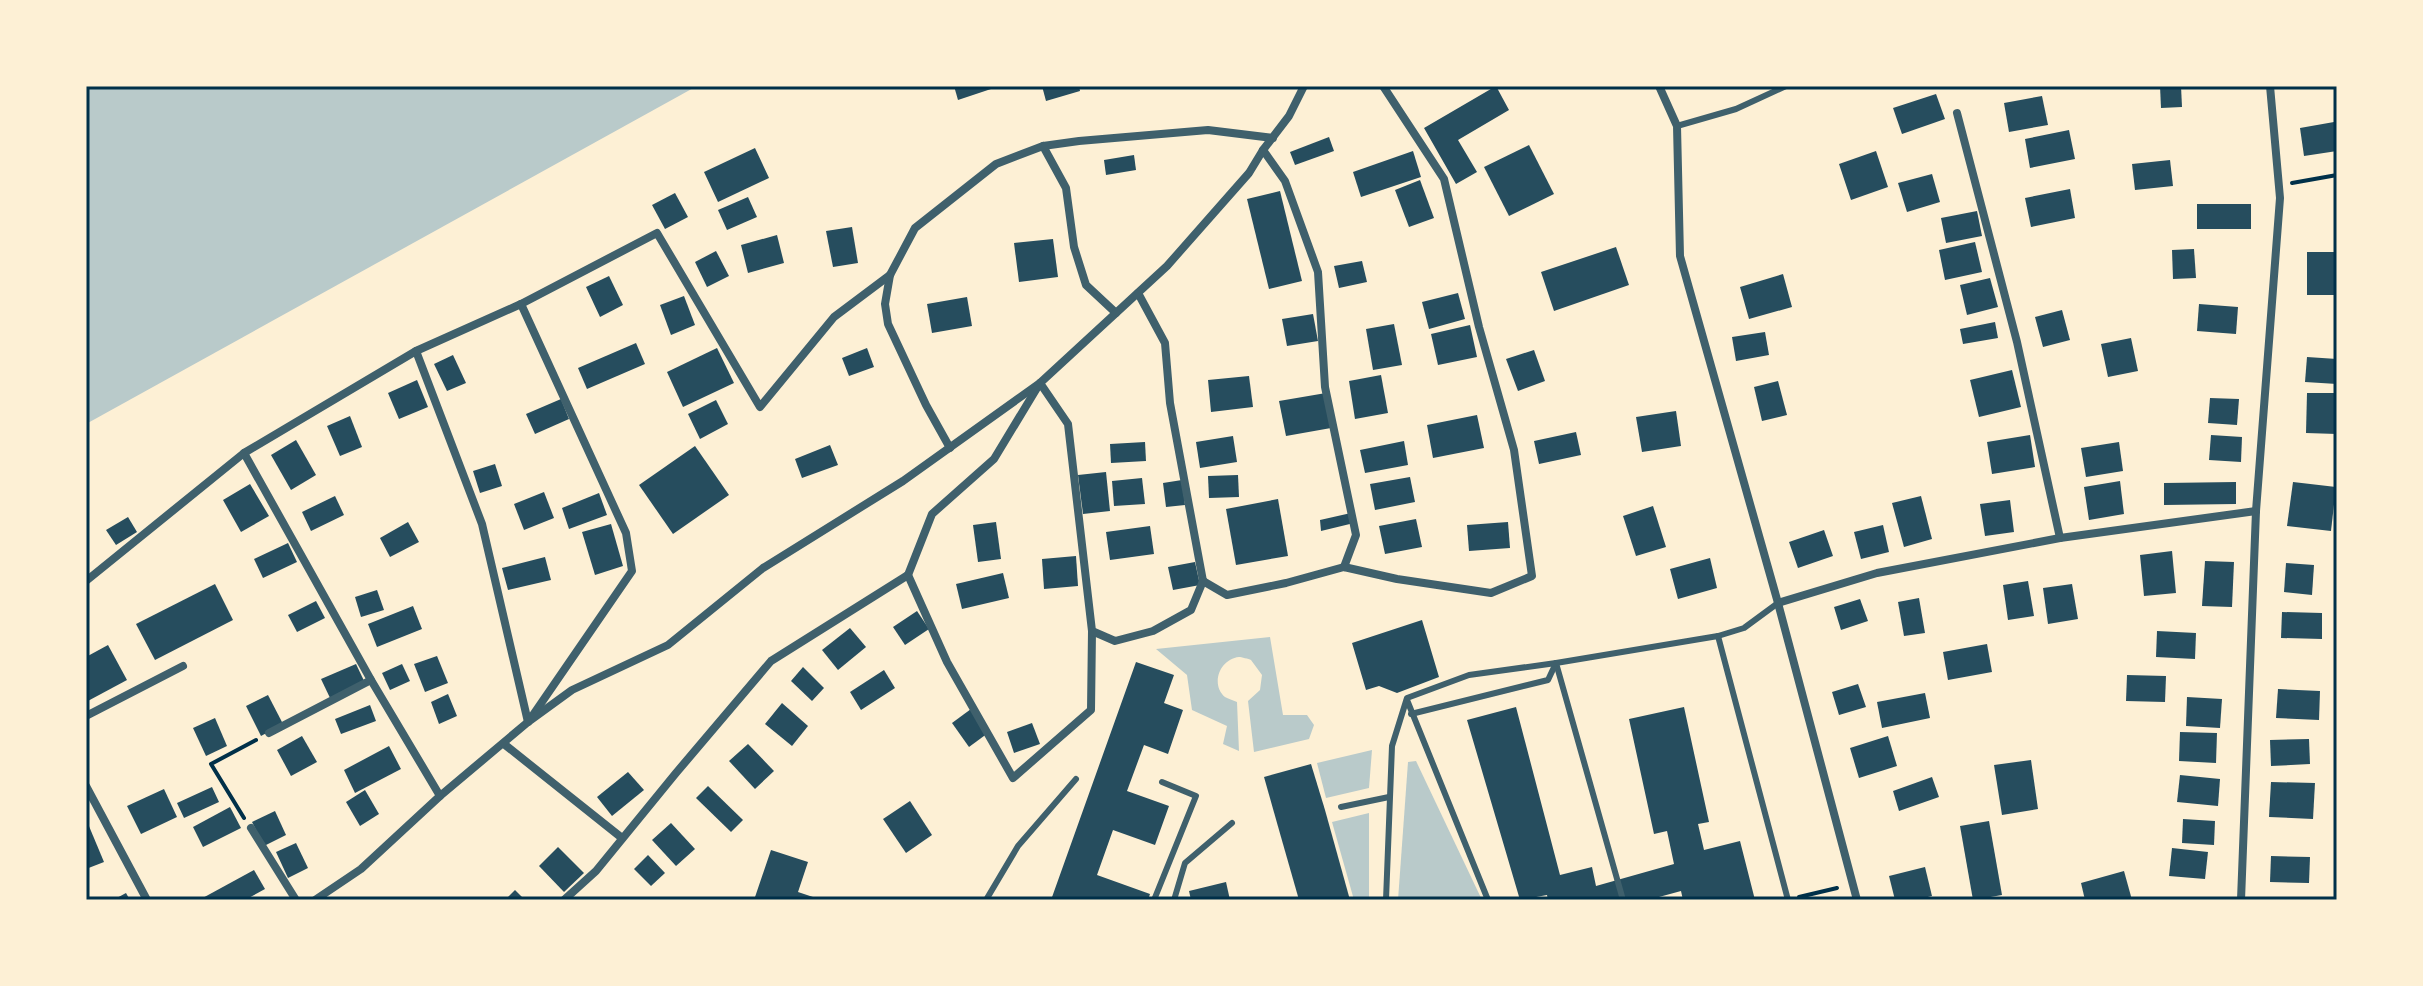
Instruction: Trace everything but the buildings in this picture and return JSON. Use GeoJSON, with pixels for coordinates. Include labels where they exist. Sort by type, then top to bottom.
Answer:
{"type":"FeatureCollection","features":[{"type":"Feature","properties":{"kind":"street"},"geometry":{"type":"LineString","coordinates":[[315,900],[361,869],[440,796],[528,722],[572,690],[668,645],[763,568],[903,481],[1040,383],[1167,266],[1249,173],[1289,116],[1304,86]]}},
{"type":"Feature","properties":{"kind":"street"},"geometry":{"type":"LineString","coordinates":[[1203,581],[1227,595],[1344,567],[1397,579],[1491,593],[1532,576],[1514,450],[1479,327],[1444,179],[1383,86]]}},
{"type":"Feature","properties":{"kind":"street"},"geometry":{"type":"LineString","coordinates":[[1659,86],[1677,126],[1680,256],[1778,603],[1857,900]]}},
{"type":"Feature","properties":{"kind":"street"},"geometry":{"type":"LineString","coordinates":[[2241,900],[2256,511],[2280,198],[2270,86]]}},
{"type":"Feature","properties":{"kind":"street"},"geometry":{"type":"LineString","coordinates":[[1957,113],[2017,342],[2060,538]]}},
{"type":"Feature","properties":{"kind":"street"},"geometry":{"type":"LineString","coordinates":[[950,448],[888,324],[885,304],[890,275],[915,228],[996,164],[1043,146],[1208,130],[1273,138]]}},
{"type":"Feature","properties":{"kind":"street"},"geometry":{"type":"LineString","coordinates":[[1043,146],[1066,188],[1074,247],[1086,285],[1116,313]]}},
{"type":"Feature","properties":{"kind":"street"},"geometry":{"type":"LineString","coordinates":[[1263,150],[1285,181],[1318,272],[1325,387],[1356,535],[1344,567]]}},
{"type":"Feature","properties":{"kind":"street"},"geometry":{"type":"LineString","coordinates":[[86,581],[244,453],[416,351],[521,304],[657,233],[760,407],[834,317],[890,275]]}},
{"type":"Feature","properties":{"kind":"street"},"geometry":{"type":"LineString","coordinates":[[1092,631],[1115,641],[1153,631],[1191,610],[1203,581],[1170,403],[1165,343],[1138,293]]}},
{"type":"Feature","properties":{"kind":"street"},"geometry":{"type":"LineString","coordinates":[[521,304],[626,533],[632,571],[528,722]]}},
{"type":"Feature","properties":{"kind":"street"},"geometry":{"type":"LineString","coordinates":[[416,351],[482,524],[528,722]]}},
{"type":"Feature","properties":{"kind":"street"},"geometry":{"type":"LineString","coordinates":[[564,900],[596,871],[771,661],[908,575],[932,514],[994,459],[1040,383]]}},
{"type":"Feature","properties":{"kind":"street"},"geometry":{"type":"LineString","coordinates":[[908,575],[947,662],[1013,778],[1091,710],[1092,631],[1068,424],[1040,383]]}},
{"type":"Feature","properties":{"kind":"street"},"geometry":{"type":"LineString","coordinates":[[244,453],[440,796]]}},
{"type":"Feature","properties":{"kind":"street"},"geometry":{"type":"LineString","coordinates":[[1778,603],[1877,573],[2060,538],[2256,511]]}},
{"type":"Feature","properties":{"kind":"street"},"geometry":{"type":"LineString","coordinates":[[86,716],[183,666]]}},
{"type":"Feature","properties":{"kind":"street"},"geometry":{"type":"LineString","coordinates":[[269,733],[371,680]]}},
{"type":"Feature","properties":{"kind":"street"},"geometry":{"type":"LineString","coordinates":[[504,744],[622,838]]}},
{"type":"Feature","properties":{"kind":"street"},"geometry":{"type":"LineString","coordinates":[[86,786],[147,900]]}},
{"type":"Feature","properties":{"kind":"street"},"geometry":{"type":"LineString","coordinates":[[251,828],[296,900]]}},
{"type":"Feature","properties":{"kind":"lane"},"geometry":{"type":"LineString","coordinates":[[1677,126],[1736,109],[1786,86]]}},
{"type":"Feature","properties":{"kind":"lane"},"geometry":{"type":"LineString","coordinates":[[1407,698],[1469,675],[1718,636],[1744,628],[1778,603]]}},
{"type":"Feature","properties":{"kind":"lane"},"geometry":{"type":"LineString","coordinates":[[1718,636],[1788,900]]}},
{"type":"Feature","properties":{"kind":"lane"},"geometry":{"type":"LineString","coordinates":[[1411,714],[1548,680],[1556,663]]}},
{"type":"Feature","properties":{"kind":"lane"},"geometry":{"type":"LineString","coordinates":[[1556,663],[1623,900]]}},
{"type":"Feature","properties":{"kind":"lane"},"geometry":{"type":"LineString","coordinates":[[1407,698],[1488,900]]}},
{"type":"Feature","properties":{"kind":"lane"},"geometry":{"type":"LineString","coordinates":[[1386,900],[1392,746],[1407,698]]}},
{"type":"Feature","properties":{"kind":"lane"},"geometry":{"type":"LineString","coordinates":[[986,900],[1018,846],[1076,779]]}},
{"type":"Feature","properties":{"kind":"lane"},"geometry":{"type":"LineString","coordinates":[[1154,900],[1196,796],[1162,782]]}},
{"type":"Feature","properties":{"kind":"lane"},"geometry":{"type":"LineString","coordinates":[[1341,807],[1389,797]]}},
{"type":"Feature","properties":{"kind":"lane"},"geometry":{"type":"LineString","coordinates":[[1174,900],[1185,863],[1232,823]]}},
{"type":"Feature","properties":{"kind":"path"},"geometry":{"type":"LineString","coordinates":[[2279,185],[2337,175]]}},
{"type":"Feature","properties":{"kind":"path"},"geometry":{"type":"LineString","coordinates":[[251,828],[211,764],[269,733]]}},
{"type":"Feature","properties":{"kind":"path"},"geometry":{"type":"LineString","coordinates":[[1808,895],[1851,885]]}},
{"type":"Feature","properties":{"kind":"shaded area"},"geometry":{"type":"Polygon","coordinates":[[[86,86],[697,86],[86,424],[86,86]]]}},
{"type":"Feature","properties":{"kind":"shaded area"},"geometry":{"type":"Polygon","coordinates":[[[1270,637],[1283,715],[1307,715],[1314,725],[1309,739],[1254,752],[1248,701],[1260,690],[1262,675],[1251,660],[1232,659],[1222,667],[1218,686],[1225,697],[1237,702],[1239,751],[1223,744],[1227,726],[1192,710],[1187,675],[1156,649],[1270,637]]]}},
{"type":"Feature","properties":{"kind":"shaded area"},"geometry":{"type":"Polygon","coordinates":[[[1372,750],[1369,788],[1326,798],[1317,763],[1372,750]]]}},
{"type":"Feature","properties":{"kind":"shaded area"},"geometry":{"type":"Polygon","coordinates":[[[1416,761],[1482,900],[1398,900],[1408,762],[1416,761]]]}},
{"type":"Feature","properties":{"kind":"shaded area"},"geometry":{"type":"Polygon","coordinates":[[[1369,813],[1369,900],[1354,900],[1332,822],[1369,813]]]}}]}
